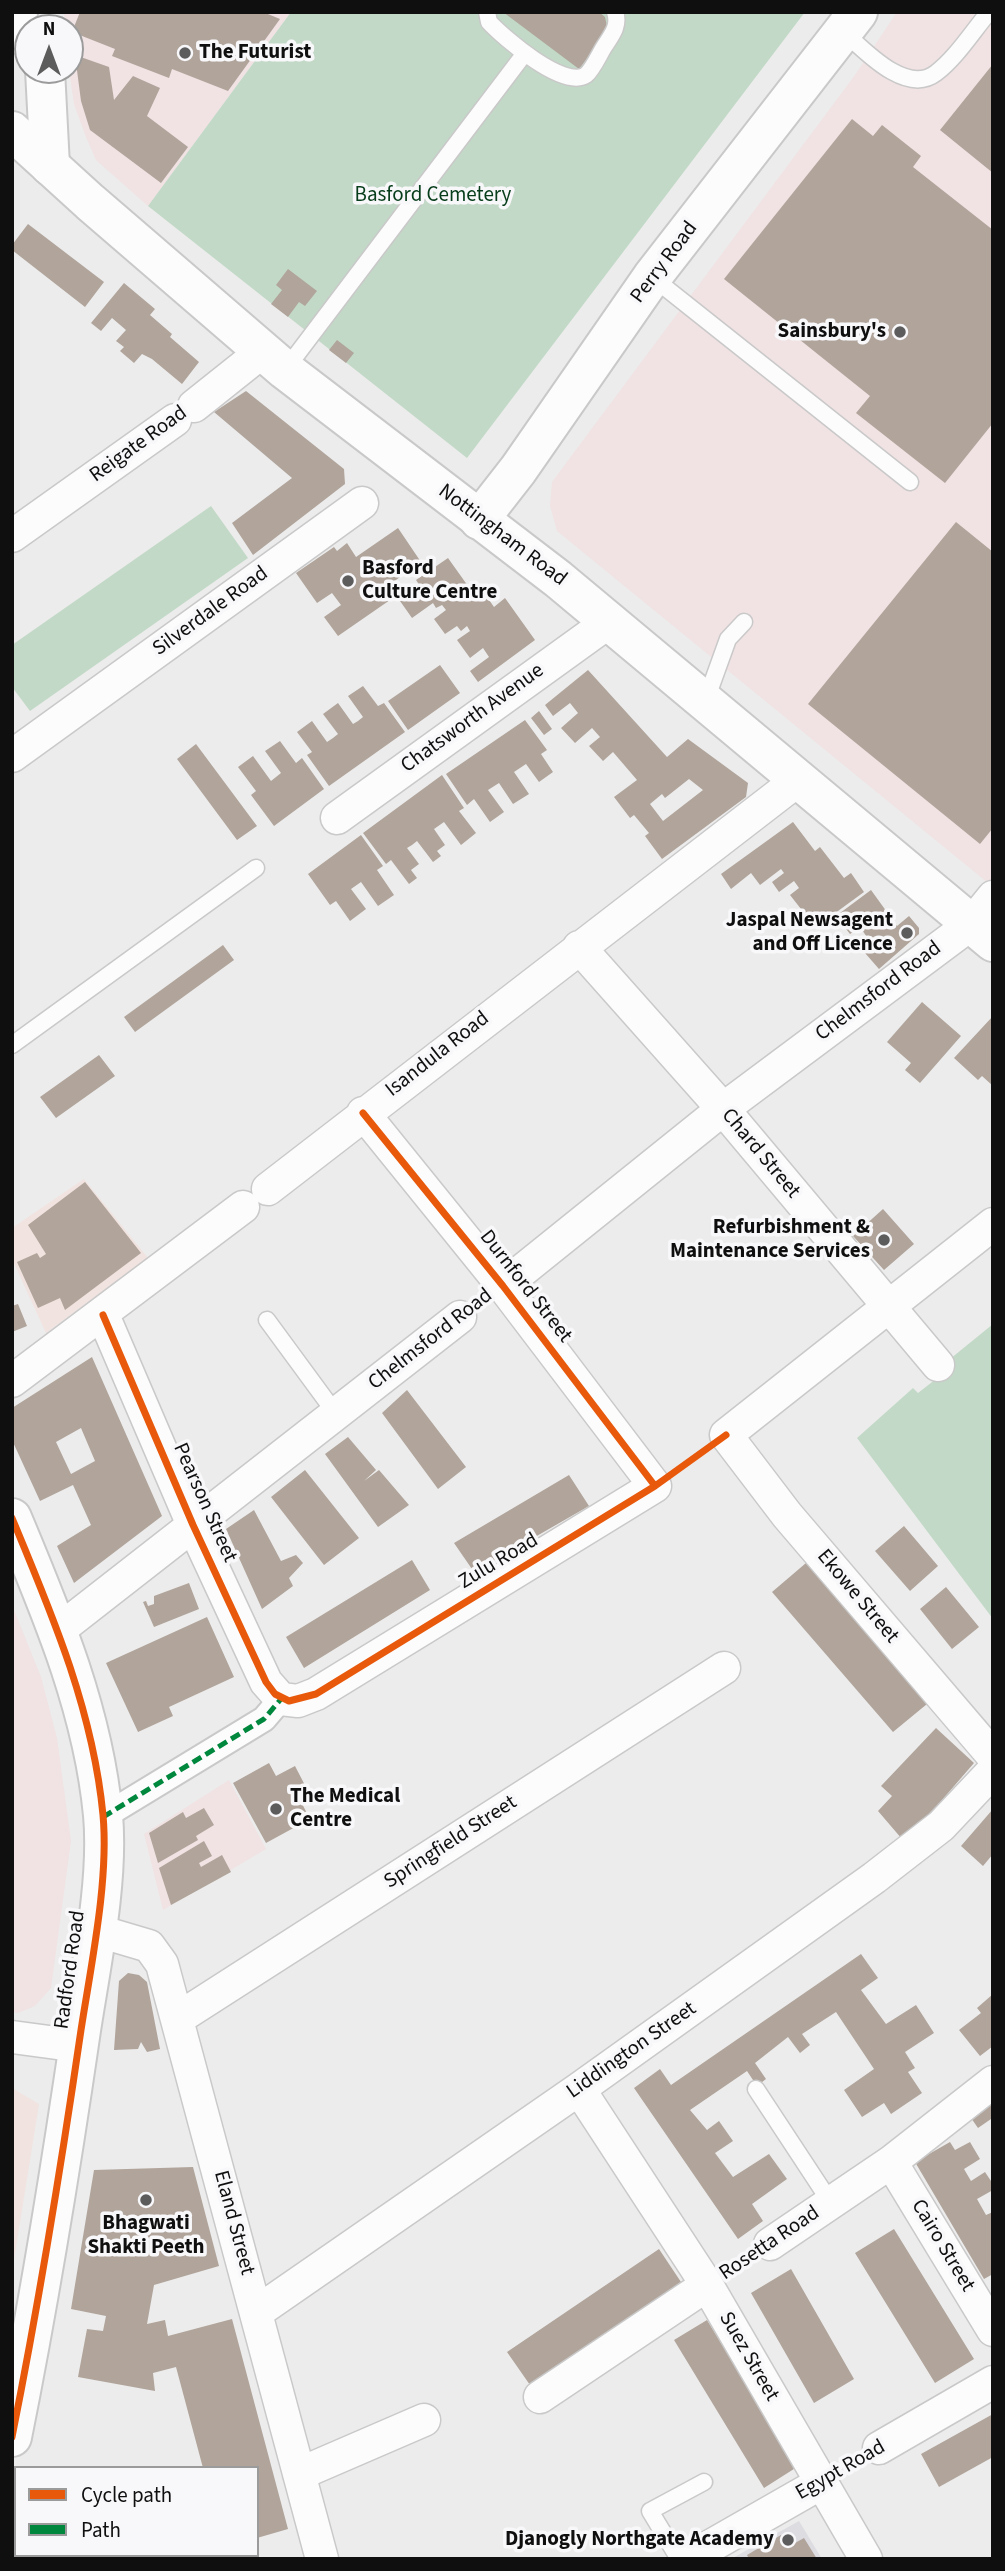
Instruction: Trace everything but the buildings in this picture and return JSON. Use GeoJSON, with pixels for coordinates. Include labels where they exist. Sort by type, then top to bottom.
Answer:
{"type":"FeatureCollection","features":[{"type":"Feature","properties":{"kind":"main road"},"geometry":{"type":"LineString","coordinates":[[12,34],[18,12]]}},
{"type":"Feature","properties":{"kind":"main road","name":"Perry Road"},"geometry":{"type":"LineString","coordinates":[[479,520],[518,470],[652,277],[851,22]]}},
{"type":"Feature","properties":{"kind":"main road"},"geometry":{"type":"LineString","coordinates":[[47,84],[50,166]]}},
{"type":"Feature","properties":{"kind":"main road","name":"Nottingham Road"},"geometry":{"type":"LineString","coordinates":[[12,131],[274,360],[610,621],[798,780],[986,921]]}},
{"type":"Feature","properties":{"kind":"main road","name":"Radford Road"},"geometry":{"type":"LineString","coordinates":[[12,1518],[59,1630],[91,1737],[103,1817],[102,1867],[79,2046],[46,2268],[20,2359],[12,2437]]}},
{"type":"Feature","properties":{"kind":"street","name":"Reigate Road"},"geometry":{"type":"LineString","coordinates":[[12,536],[185,413],[274,360]]}},
{"type":"Feature","properties":{"kind":"street","name":"Silverdale Road"},"geometry":{"type":"LineString","coordinates":[[12,756],[362,503]]}},
{"type":"Feature","properties":{"kind":"street","name":"Chatsworth Avenue"},"geometry":{"type":"LineString","coordinates":[[337,818],[610,621]]}},
{"type":"Feature","properties":{"kind":"street","name":"Isandula Road"},"geometry":{"type":"LineString","coordinates":[[12,1381],[103,1315],[798,780]]}},
{"type":"Feature","properties":{"kind":"street","name":"Chelmsford Road"},"geometry":{"type":"LineString","coordinates":[[503,1286],[723,1109],[986,921]]}},
{"type":"Feature","properties":{"kind":"street","name":"Chard Street"},"geometry":{"type":"LineString","coordinates":[[579,947],[723,1109],[938,1365]]}},
{"type":"Feature","properties":{"kind":"street","name":"Durnford Street"},"geometry":{"type":"LineString","coordinates":[[363,1113],[503,1286],[655,1486]]}},
{"type":"Feature","properties":{"kind":"street"},"geometry":{"type":"LineString","coordinates":[[887,1307],[993,1224]]}},
{"type":"Feature","properties":{"kind":"street","name":"Ekowe Street"},"geometry":{"type":"LineString","coordinates":[[887,1307],[726,1435],[787,1515],[993,1756]]}},
{"type":"Feature","properties":{"kind":"street","name":"Pearson Street"},"geometry":{"type":"LineString","coordinates":[[103,1315],[193,1525],[266,1682],[281,1699]]}},
{"type":"Feature","properties":{"kind":"street","name":"Chelmsford Road"},"geometry":{"type":"LineString","coordinates":[[59,1630],[460,1317]]}},
{"type":"Feature","properties":{"kind":"street","name":"Zulu Road"},"geometry":{"type":"LineString","coordinates":[[281,1699],[298,1701],[316,1694],[655,1486]]}},
{"type":"Feature","properties":{"kind":"street","name":"Springfield Street"},"geometry":{"type":"LineString","coordinates":[[177,2019],[724,1668]]}},
{"type":"Feature","properties":{"kind":"street"},"geometry":{"type":"LineString","coordinates":[[103,1817],[264,1719],[281,1699]]}},
{"type":"Feature","properties":{"kind":"street","name":"Liddington Street"},"geometry":{"type":"LineString","coordinates":[[257,2312],[579,2089],[874,1878],[941,1826],[993,1771]]}},
{"type":"Feature","properties":{"kind":"street","name":"Eland Street"},"geometry":{"type":"LineString","coordinates":[[95,1930],[149,1946],[162,1964],[322,2559]]}},
{"type":"Feature","properties":{"kind":"street"},"geometry":{"type":"LineString","coordinates":[[12,2036],[79,2046]]}},
{"type":"Feature","properties":{"kind":"street","name":"Rosetta Road"},"geometry":{"type":"LineString","coordinates":[[770,2244],[891,2162],[993,2082]]}},
{"type":"Feature","properties":{"kind":"street","name":"Suez Street"},"geometry":{"type":"LineString","coordinates":[[579,2089],[707,2286],[866,2559]]}},
{"type":"Feature","properties":{"kind":"street","name":"Cairo Street"},"geometry":{"type":"LineString","coordinates":[[891,2162],[993,2330]]}},
{"type":"Feature","properties":{"kind":"street","name":"Rosetta Road"},"geometry":{"type":"LineString","coordinates":[[540,2397],[707,2286]]}},
{"type":"Feature","properties":{"kind":"street","name":"Egypt Road"},"geometry":{"type":"LineString","coordinates":[[879,2448],[993,2382]]}},
{"type":"Feature","properties":{"kind":"street"},"geometry":{"type":"LineString","coordinates":[[299,2474],[424,2420]]}},
{"type":"Feature","properties":{"kind":"street","name":"Egypt Road"},"geometry":{"type":"LineString","coordinates":[[688,2559],[821,2483]]}},
{"type":"Feature","properties":{"kind":"lane"},"geometry":{"type":"LineString","coordinates":[[487,12],[489,22],[525,52],[561,76],[574,79],[586,75],[615,31],[615,12]]}},
{"type":"Feature","properties":{"kind":"lane"},"geometry":{"type":"LineString","coordinates":[[851,22],[892,72],[918,78],[934,75],[989,12]]}},
{"type":"Feature","properties":{"kind":"lane"},"geometry":{"type":"LineString","coordinates":[[274,360],[525,52]]}},
{"type":"Feature","properties":{"kind":"lane"},"geometry":{"type":"LineString","coordinates":[[652,277],[910,482]]}},
{"type":"Feature","properties":{"kind":"lane"},"geometry":{"type":"LineString","coordinates":[[705,702],[728,639],[744,622]]}},
{"type":"Feature","properties":{"kind":"lane"},"geometry":{"type":"LineString","coordinates":[[12,1045],[256,868]]}},
{"type":"Feature","properties":{"kind":"lane"},"geometry":{"type":"LineString","coordinates":[[267,1320],[336,1414]]}},
{"type":"Feature","properties":{"kind":"lane"},"geometry":{"type":"LineString","coordinates":[[756,2089],[831,2203]]}},
{"type":"Feature","properties":{"kind":"lane"},"geometry":{"type":"LineString","coordinates":[[679,2559],[650,2511],[704,2482]]}},
{"type":"Feature","properties":{"kind":"shaded area"},"geometry":{"type":"Polygon","coordinates":[[[291,12],[148,206],[96,160],[74,104],[71,84],[84,84],[84,14],[64,14],[291,12]]]}},
{"type":"Feature","properties":{"kind":"shaded area"},"geometry":{"type":"Polygon","coordinates":[[[897,12],[993,12],[993,887],[557,531],[550,506],[552,482],[855,75],[897,12]]]}},
{"type":"Feature","properties":{"kind":"shaded area"},"geometry":{"type":"Polygon","coordinates":[[[84,1179],[148,1258],[46,1333],[12,1259],[12,1228],[84,1179]]]}},
{"type":"Feature","properties":{"kind":"shaded area"},"geometry":{"type":"Polygon","coordinates":[[[12,1605],[41,1677],[57,1738],[71,1841],[51,1988],[35,2006],[18,2013],[12,2012],[12,1605]]]}},
{"type":"Feature","properties":{"kind":"shaded area"},"geometry":{"type":"Polygon","coordinates":[[[229,1780],[266,1849],[163,1910],[144,1834],[229,1780]]]}},
{"type":"Feature","properties":{"kind":"shaded area"},"geometry":{"type":"Polygon","coordinates":[[[12,2088],[39,2104],[12,2272],[12,2088]]]}},
{"type":"Feature","properties":{"kind":"shaded area","name":"Djanogly Northgate Academy"},"geometry":{"type":"Polygon","coordinates":[[[799,2521],[822,2559],[731,2559],[799,2521]]]}},
{"type":"Feature","properties":{"kind":"green space","name":"Basford Cemetery"},"geometry":{"type":"Polygon","coordinates":[[[291,12],[805,12],[467,458],[148,206],[291,12]]]}},
{"type":"Feature","properties":{"kind":"green space"},"geometry":{"type":"Polygon","coordinates":[[[211,506],[248,558],[30,711],[12,687],[12,645],[211,506]]]}},
{"type":"Feature","properties":{"kind":"green space"},"geometry":{"type":"Polygon","coordinates":[[[993,1324],[993,1619],[857,1438],[913,1388],[918,1393],[954,1365],[950,1359],[993,1324]]]}},
{"type":"Feature","properties":{"kind":"marked path"},"geometry":{"type":"LineString","coordinates":[[103,1817],[264,1719],[281,1699]]}},
{"type":"Feature","properties":{"kind":"cycle path"},"geometry":{"type":"LineString","coordinates":[[363,1113],[503,1286],[655,1486]]}},
{"type":"Feature","properties":{"kind":"cycle path"},"geometry":{"type":"LineString","coordinates":[[103,1315],[193,1525],[266,1682],[275,1694],[289,1701],[316,1694],[655,1486],[726,1435]]}},
{"type":"Feature","properties":{"kind":"cycle path"},"geometry":{"type":"LineString","coordinates":[[12,1518],[56,1626],[80,1700],[98,1776],[104,1840],[104,1867],[94,1951],[49,2234],[12,2437]]}},
{"type":"Feature","properties":{"kind":"place","name":"The Futurist"},"geometry":{"type":"Point","coordinates":[185,53]}},
{"type":"Feature","properties":{"kind":"place","name":"Sainsbury's"},"geometry":{"type":"Point","coordinates":[900,332]}},
{"type":"Feature","properties":{"kind":"place","name":"Basford Culture Centre"},"geometry":{"type":"Point","coordinates":[348,581]}},
{"type":"Feature","properties":{"kind":"place","name":"Jaspal Newsagent and Off Licence"},"geometry":{"type":"Point","coordinates":[907,933]}},
{"type":"Feature","properties":{"kind":"place","name":"Refurbishment & Maintenance Services"},"geometry":{"type":"Point","coordinates":[884,1240]}},
{"type":"Feature","properties":{"kind":"place","name":"The Medical Centre"},"geometry":{"type":"Point","coordinates":[276,1809]}},
{"type":"Feature","properties":{"kind":"place","name":"Bhagwati Shakti Peeth"},"geometry":{"type":"Point","coordinates":[146,2200]}},
{"type":"Feature","properties":{"kind":"place","name":"Djanogly Northgate Academy"},"geometry":{"type":"Point","coordinates":[788,2540]}}]}
